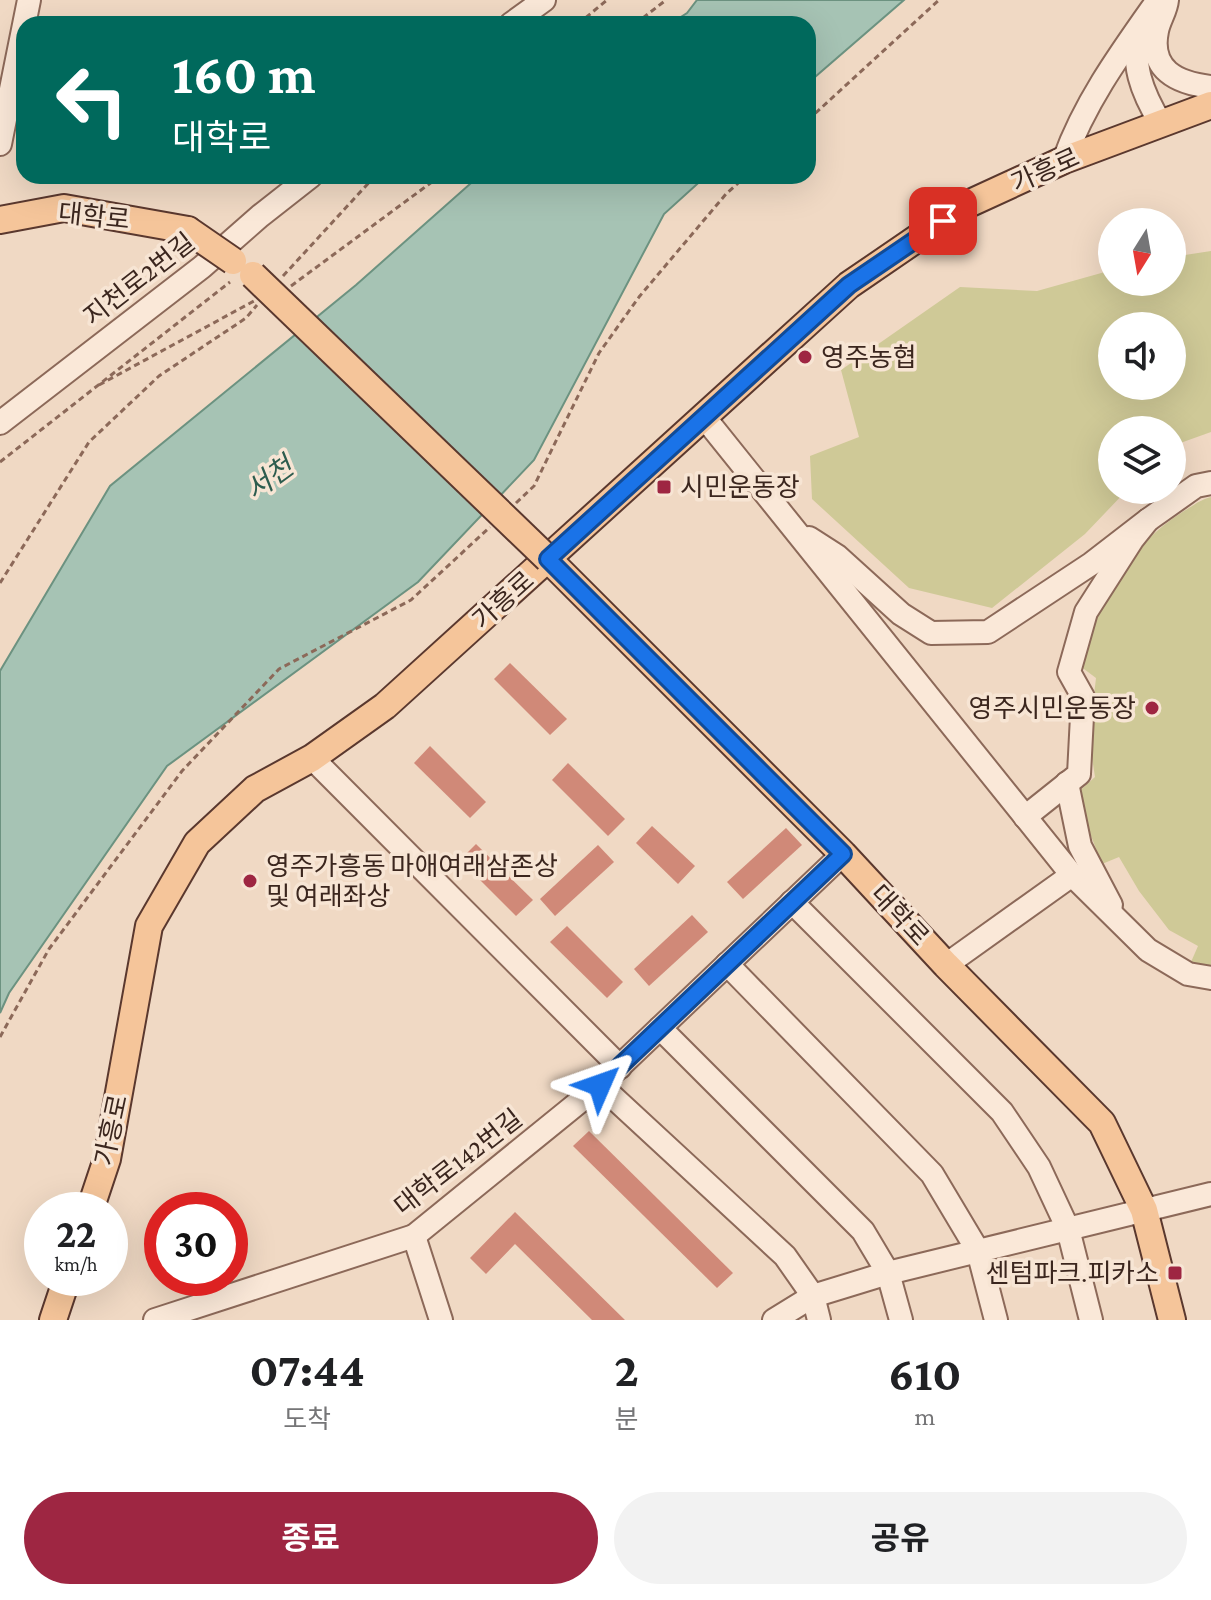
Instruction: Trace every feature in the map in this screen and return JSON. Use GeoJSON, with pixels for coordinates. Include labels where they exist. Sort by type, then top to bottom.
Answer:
{"type":"FeatureCollection","features":[{"type":"Feature","properties":{"kind":"main road","name":"가흥로"},"geometry":{"type":"LineString","coordinates":[[96,1192],[107,1159],[149,926],[197,843],[255,789],[312,758],[385,706],[849,285],[966,205],[1064,160],[1211,105]]}},
{"type":"Feature","properties":{"kind":"main road","name":"대학로"},"geometry":{"type":"LineString","coordinates":[[0,220],[64,208],[188,230],[252,272],[548,559],[843,854],[946,965],[1102,1123],[1144,1210],[1172,1320]]}},
{"type":"Feature","properties":{"kind":"main road"},"geometry":{"type":"LineString","coordinates":[[53,1320],[61,1296]]}},
{"type":"Feature","properties":{"kind":"street"},"geometry":{"type":"LineString","coordinates":[[522,16],[544,0]]}},
{"type":"Feature","properties":{"kind":"street"},"geometry":{"type":"LineString","coordinates":[[1159,2],[1166,9],[1158,26],[1154,48],[1159,60],[1167,72],[1179,79],[1211,87]]}},
{"type":"Feature","properties":{"kind":"street"},"geometry":{"type":"LineString","coordinates":[[1159,2],[1137,41],[1143,94],[1161,124]]}},
{"type":"Feature","properties":{"kind":"street"},"geometry":{"type":"LineString","coordinates":[[1064,160],[1081,119],[1116,60],[1159,2]]}},
{"type":"Feature","properties":{"kind":"street"},"geometry":{"type":"LineString","coordinates":[[0,144],[16,65]]}},
{"type":"Feature","properties":{"kind":"street","name":"지천로2번길"},"geometry":{"type":"LineString","coordinates":[[0,423],[202,267],[301,184]]}},
{"type":"Feature","properties":{"kind":"street"},"geometry":{"type":"LineString","coordinates":[[704,417],[1072,875],[1148,950],[1188,974],[1211,978]]}},
{"type":"Feature","properties":{"kind":"street"},"geometry":{"type":"LineString","coordinates":[[793,528],[837,556],[901,614],[931,633],[988,632],[1091,564],[1196,486],[1211,483]]}},
{"type":"Feature","properties":{"kind":"street"},"geometry":{"type":"LineString","coordinates":[[1025,817],[1079,774],[1083,697],[1069,672],[1086,612],[1148,520]]}},
{"type":"Feature","properties":{"kind":"street"},"geometry":{"type":"LineString","coordinates":[[898,659],[931,633]]}},
{"type":"Feature","properties":{"kind":"street"},"geometry":{"type":"LineString","coordinates":[[312,758],[620,1067]]}},
{"type":"Feature","properties":{"kind":"street"},"geometry":{"type":"LineString","coordinates":[[1067,783],[1080,846],[1121,924]]}},
{"type":"Feature","properties":{"kind":"street","name":"대학로142번길"},"geometry":{"type":"LineString","coordinates":[[155,1320],[414,1236],[600,1085],[843,854]]}},
{"type":"Feature","properties":{"kind":"street"},"geometry":{"type":"LineString","coordinates":[[946,965],[1072,875]]}},
{"type":"Feature","properties":{"kind":"street"},"geometry":{"type":"LineString","coordinates":[[792,902],[1002,1112],[1039,1167],[1068,1229],[1091,1320]]}},
{"type":"Feature","properties":{"kind":"street"},"geometry":{"type":"LineString","coordinates":[[727,964],[932,1174],[978,1251],[996,1320]]}},
{"type":"Feature","properties":{"kind":"street"},"geometry":{"type":"LineString","coordinates":[[660,1028],[863,1231],[888,1273],[901,1320]]}},
{"type":"Feature","properties":{"kind":"street"},"geometry":{"type":"LineString","coordinates":[[600,1085],[785,1256],[813,1296],[819,1320]]}},
{"type":"Feature","properties":{"kind":"street"},"geometry":{"type":"LineString","coordinates":[[774,1320],[813,1296],[888,1273],[1211,1194]]}},
{"type":"Feature","properties":{"kind":"street"},"geometry":{"type":"LineString","coordinates":[[414,1236],[441,1320]]}},
{"type":"Feature","properties":{"kind":"path"},"geometry":{"type":"LineString","coordinates":[[588,16],[607,0]]}},
{"type":"Feature","properties":{"kind":"path"},"geometry":{"type":"LineString","coordinates":[[645,16],[666,0]]}},
{"type":"Feature","properties":{"kind":"path"},"geometry":{"type":"LineString","coordinates":[[816,113],[939,0]]}},
{"type":"Feature","properties":{"kind":"path"},"geometry":{"type":"LineString","coordinates":[[0,462],[92,388],[252,272],[365,184]]}},
{"type":"Feature","properties":{"kind":"path"},"geometry":{"type":"LineString","coordinates":[[281,294],[429,184]]}},
{"type":"Feature","properties":{"kind":"path"},"geometry":{"type":"LineString","coordinates":[[0,583],[89,442],[159,376],[246,318],[256,306],[92,388]]}},
{"type":"Feature","properties":{"kind":"path"},"geometry":{"type":"LineString","coordinates":[[0,1037],[49,949],[182,771]]}},
{"type":"Feature","properties":{"kind":"shaded area"},"geometry":{"type":"Polygon","coordinates":[[[1211,251],[1211,432],[1186,441],[1186,416],[1098,416],[1098,504],[1114,504],[1085,534],[992,608],[909,588],[812,499],[810,456],[859,437],[841,370],[960,287],[1037,291],[1098,274],[1098,296],[1186,296],[1186,255],[1211,251]]]}},
{"type":"Feature","properties":{"kind":"shaded area","name":"영주시민운동장"},"geometry":{"type":"Polygon","coordinates":[[[1211,497],[1211,966],[1191,962],[1198,946],[1169,930],[1139,891],[1119,857],[1102,864],[1075,795],[1095,777],[1089,738],[1096,678],[1080,666],[1106,599],[1117,578],[1147,541],[1184,511],[1211,497]]]}},
{"type":"Feature","properties":{"kind":"water"},"geometry":{"type":"Polygon","coordinates":[[[697,0],[904,0],[816,76],[816,16],[682,16],[697,0]]]}},
{"type":"Feature","properties":{"kind":"water","name":"서천"},"geometry":{"type":"Polygon","coordinates":[[[470,184],[697,184],[664,214],[534,460],[418,582],[167,766],[9,993],[0,1013],[0,671],[110,486],[356,285],[470,184]]]}},
{"type":"Feature","properties":{"kind":"building"},"geometry":{"type":"Polygon","coordinates":[[[510,663],[567,719],[550,735],[494,679],[510,663]]]}},
{"type":"Feature","properties":{"kind":"building"},"geometry":{"type":"Polygon","coordinates":[[[430,746],[486,802],[470,818],[414,763],[430,746]]]}},
{"type":"Feature","properties":{"kind":"building"},"geometry":{"type":"Polygon","coordinates":[[[568,763],[625,819],[608,836],[552,780],[568,763]]]}},
{"type":"Feature","properties":{"kind":"building"},"geometry":{"type":"Polygon","coordinates":[[[652,826],[695,866],[678,884],[636,843],[652,826]]]}},
{"type":"Feature","properties":{"kind":"building"},"geometry":{"type":"Polygon","coordinates":[[[786,828],[802,845],[743,899],[727,882],[786,828]]]}},
{"type":"Feature","properties":{"kind":"building"},"geometry":{"type":"Polygon","coordinates":[[[476,844],[533,900],[516,916],[460,860],[476,844]]]}},
{"type":"Feature","properties":{"kind":"building"},"geometry":{"type":"Polygon","coordinates":[[[598,845],[614,862],[555,916],[540,899],[598,845]]]}},
{"type":"Feature","properties":{"kind":"building"},"geometry":{"type":"Polygon","coordinates":[[[692,915],[708,932],[649,986],[634,969],[692,915]]]}},
{"type":"Feature","properties":{"kind":"building"},"geometry":{"type":"Polygon","coordinates":[[[567,926],[623,982],[607,998],[550,942],[567,926]]]}},
{"type":"Feature","properties":{"kind":"building"},"geometry":{"type":"Polygon","coordinates":[[[589,1131],[733,1273],[717,1288],[573,1146],[589,1131]]]}},
{"type":"Feature","properties":{"kind":"building"},"geometry":{"type":"Polygon","coordinates":[[[515,1212],[625,1320],[592,1320],[515,1244],[486,1274],[470,1258],[515,1212]]]}},
{"type":"Feature","properties":{"kind":"place","name":"영주농협"},"geometry":{"type":"Point","coordinates":[805,357]}},
{"type":"Feature","properties":{"kind":"place","name":"시민운동장"},"geometry":{"type":"Point","coordinates":[664,487]}},
{"type":"Feature","properties":{"kind":"place","name":"영주시민운동장"},"geometry":{"type":"Point","coordinates":[1152,708]}},
{"type":"Feature","properties":{"kind":"place","name":"영주가흥동 마애여래삼존상 및 여래좌상"},"geometry":{"type":"Point","coordinates":[250,881]}},
{"type":"Feature","properties":{"kind":"place","name":"센텀파크.피카소"},"geometry":{"type":"Point","coordinates":[1175,1273]}},
{"type":"Feature","properties":{"kind":"route"},"geometry":{"type":"LineString","coordinates":[[600,1085],[843,854],[548,559],[849,285],[943,221]]}}]}
